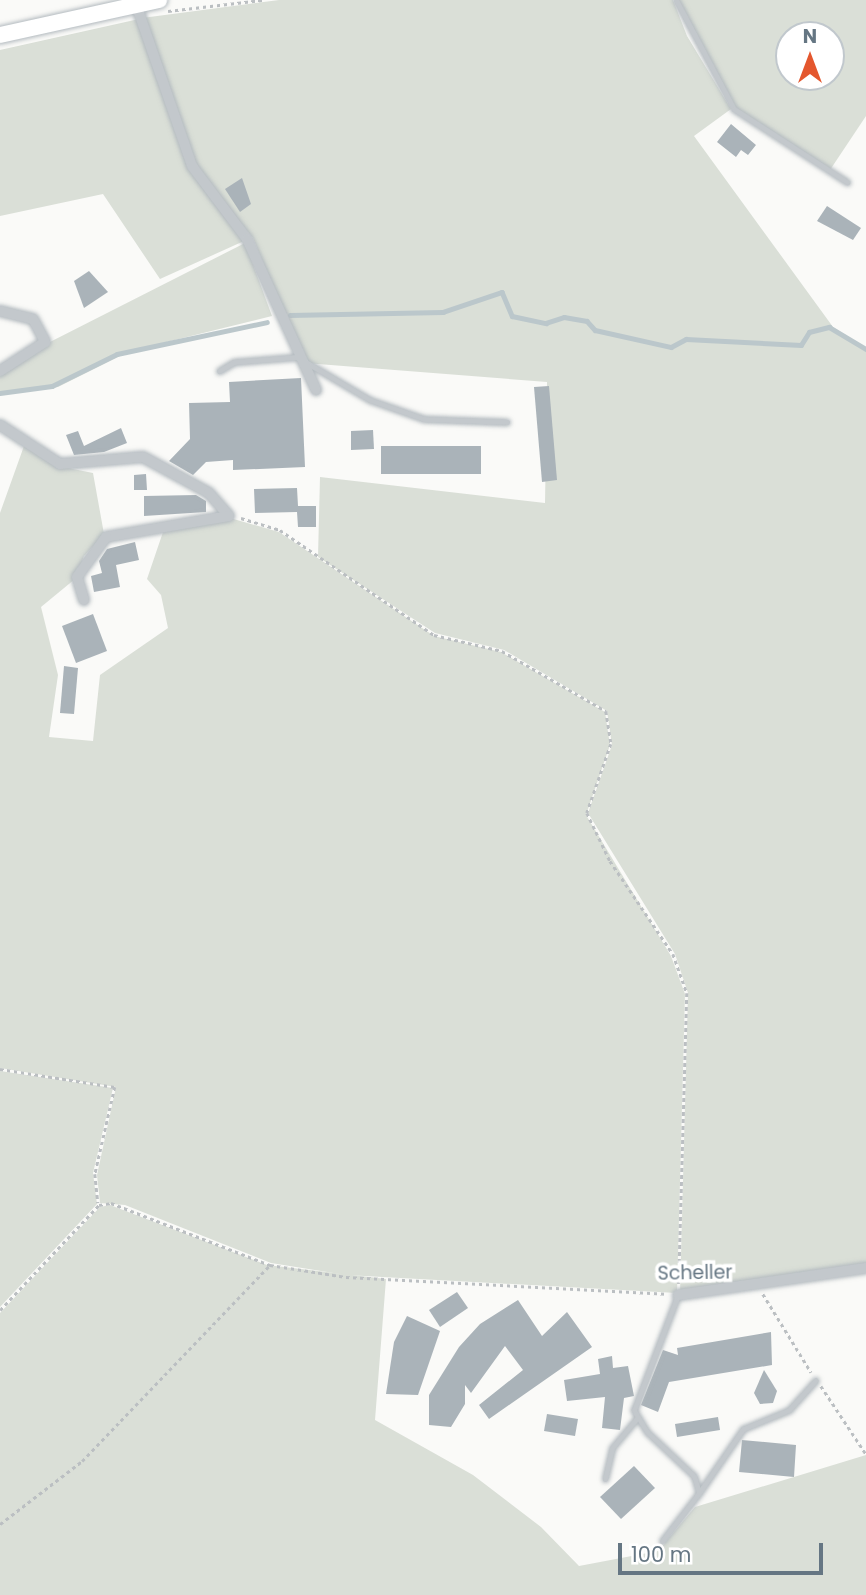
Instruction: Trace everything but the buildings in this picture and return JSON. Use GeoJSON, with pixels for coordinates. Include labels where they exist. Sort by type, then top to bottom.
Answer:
{"type":"FeatureCollection","features":[{"type":"Feature","properties":{"kind":"street"},"geometry":{"type":"LineString","coordinates":[[0,36],[159,0]]}},
{"type":"Feature","properties":{"kind":"street"},"geometry":{"type":"LineString","coordinates":[[136,4],[192,166],[247,239],[298,357],[316,390]]}},
{"type":"Feature","properties":{"kind":"street"},"geometry":{"type":"LineString","coordinates":[[0,311],[33,319],[45,342],[0,371]]}},
{"type":"Feature","properties":{"kind":"street"},"geometry":{"type":"LineString","coordinates":[[0,425],[60,464],[143,457],[209,493],[229,516]]}},
{"type":"Feature","properties":{"kind":"street"},"geometry":{"type":"LineString","coordinates":[[84,600],[76,577],[106,537],[229,516]]}},
{"type":"Feature","properties":{"kind":"street","name":"Scheller"},"geometry":{"type":"LineString","coordinates":[[678,1295],[866,1268]]}},
{"type":"Feature","properties":{"kind":"lane"},"geometry":{"type":"LineString","coordinates":[[676,0],[734,109],[847,182]]}},
{"type":"Feature","properties":{"kind":"lane"},"geometry":{"type":"LineString","coordinates":[[219,372],[234,362],[298,357],[370,400],[424,419],[507,422]]}},
{"type":"Feature","properties":{"kind":"lane"},"geometry":{"type":"LineString","coordinates":[[605,1479],[612,1448],[638,1417],[637,1393],[678,1295]]}},
{"type":"Feature","properties":{"kind":"lane"},"geometry":{"type":"LineString","coordinates":[[662,1541],[743,1429],[789,1410],[816,1380]]}},
{"type":"Feature","properties":{"kind":"lane"},"geometry":{"type":"LineString","coordinates":[[638,1417],[680,1459],[699,1493]]}},
{"type":"Feature","properties":{"kind":"path"},"geometry":{"type":"LineString","coordinates":[[229,516],[281,530],[434,635],[502,651],[606,711],[611,744],[587,813],[610,861],[673,954],[687,993],[678,1295]]}},
{"type":"Feature","properties":{"kind":"path"},"geometry":{"type":"LineString","coordinates":[[0,1069],[115,1087],[95,1174],[99,1205],[0,1310]]}},
{"type":"Feature","properties":{"kind":"path","name":"Scheller"},"geometry":{"type":"LineString","coordinates":[[99,1205],[125,1206],[270,1265],[346,1277],[523,1284],[678,1295]]}},
{"type":"Feature","properties":{"kind":"path"},"geometry":{"type":"LineString","coordinates":[[0,1524],[82,1461],[270,1265]]}},
{"type":"Feature","properties":{"kind":"shaded area"},"geometry":{"type":"Polygon","coordinates":[[[279,0],[673,0],[687,36],[731,109],[694,136],[833,327],[866,348],[866,1266],[680,1294],[688,993],[675,954],[588,813],[612,745],[607,711],[504,650],[435,633],[318,557],[320,477],[545,503],[547,382],[305,363],[253,238],[194,165],[142,18],[279,0]]]}},
{"type":"Feature","properties":{"kind":"shaded area"},"geometry":{"type":"Polygon","coordinates":[[[678,0],[866,0],[866,116],[830,170],[735,108],[678,0]]]}},
{"type":"Feature","properties":{"kind":"shaded area"},"geometry":{"type":"Polygon","coordinates":[[[139,19],[181,143],[244,241],[160,279],[103,194],[0,216],[0,50],[139,19]]]}},
{"type":"Feature","properties":{"kind":"shaded area"},"geometry":{"type":"Polygon","coordinates":[[[245,243],[272,316],[130,351],[58,387],[0,394],[0,376],[46,344],[245,243]]]}},
{"type":"Feature","properties":{"kind":"shaded area"},"geometry":{"type":"Polygon","coordinates":[[[24,446],[58,466],[93,473],[104,534],[84,556],[75,579],[41,607],[58,675],[49,737],[93,741],[100,675],[168,628],[161,595],[147,579],[163,532],[230,518],[279,532],[434,636],[501,652],[605,712],[610,745],[586,815],[671,956],[685,994],[677,1293],[346,1275],[271,1263],[125,1205],[100,1203],[97,1175],[116,1087],[0,1068],[0,513],[24,446]]]}},
{"type":"Feature","properties":{"kind":"shaded area"},"geometry":{"type":"Polygon","coordinates":[[[0,1071],[113,1088],[93,1173],[97,1204],[0,1307],[0,1071]]]}},
{"type":"Feature","properties":{"kind":"shaded area"},"geometry":{"type":"Polygon","coordinates":[[[110,1205],[267,1265],[386,1279],[375,1420],[473,1475],[541,1527],[579,1566],[658,1551],[695,1507],[866,1455],[866,1595],[0,1595],[0,1313],[100,1207],[110,1205]]]}},
{"type":"Feature","properties":{"kind":"waterway"},"geometry":{"type":"LineString","coordinates":[[290,315],[443,312],[502,292],[512,316],[546,323],[564,317],[587,321],[595,330],[671,347],[686,339],[801,345],[809,332],[829,327],[866,349]]}},
{"type":"Feature","properties":{"kind":"waterway"},"geometry":{"type":"LineString","coordinates":[[0,393],[52,386],[117,354],[267,322]]}}]}
